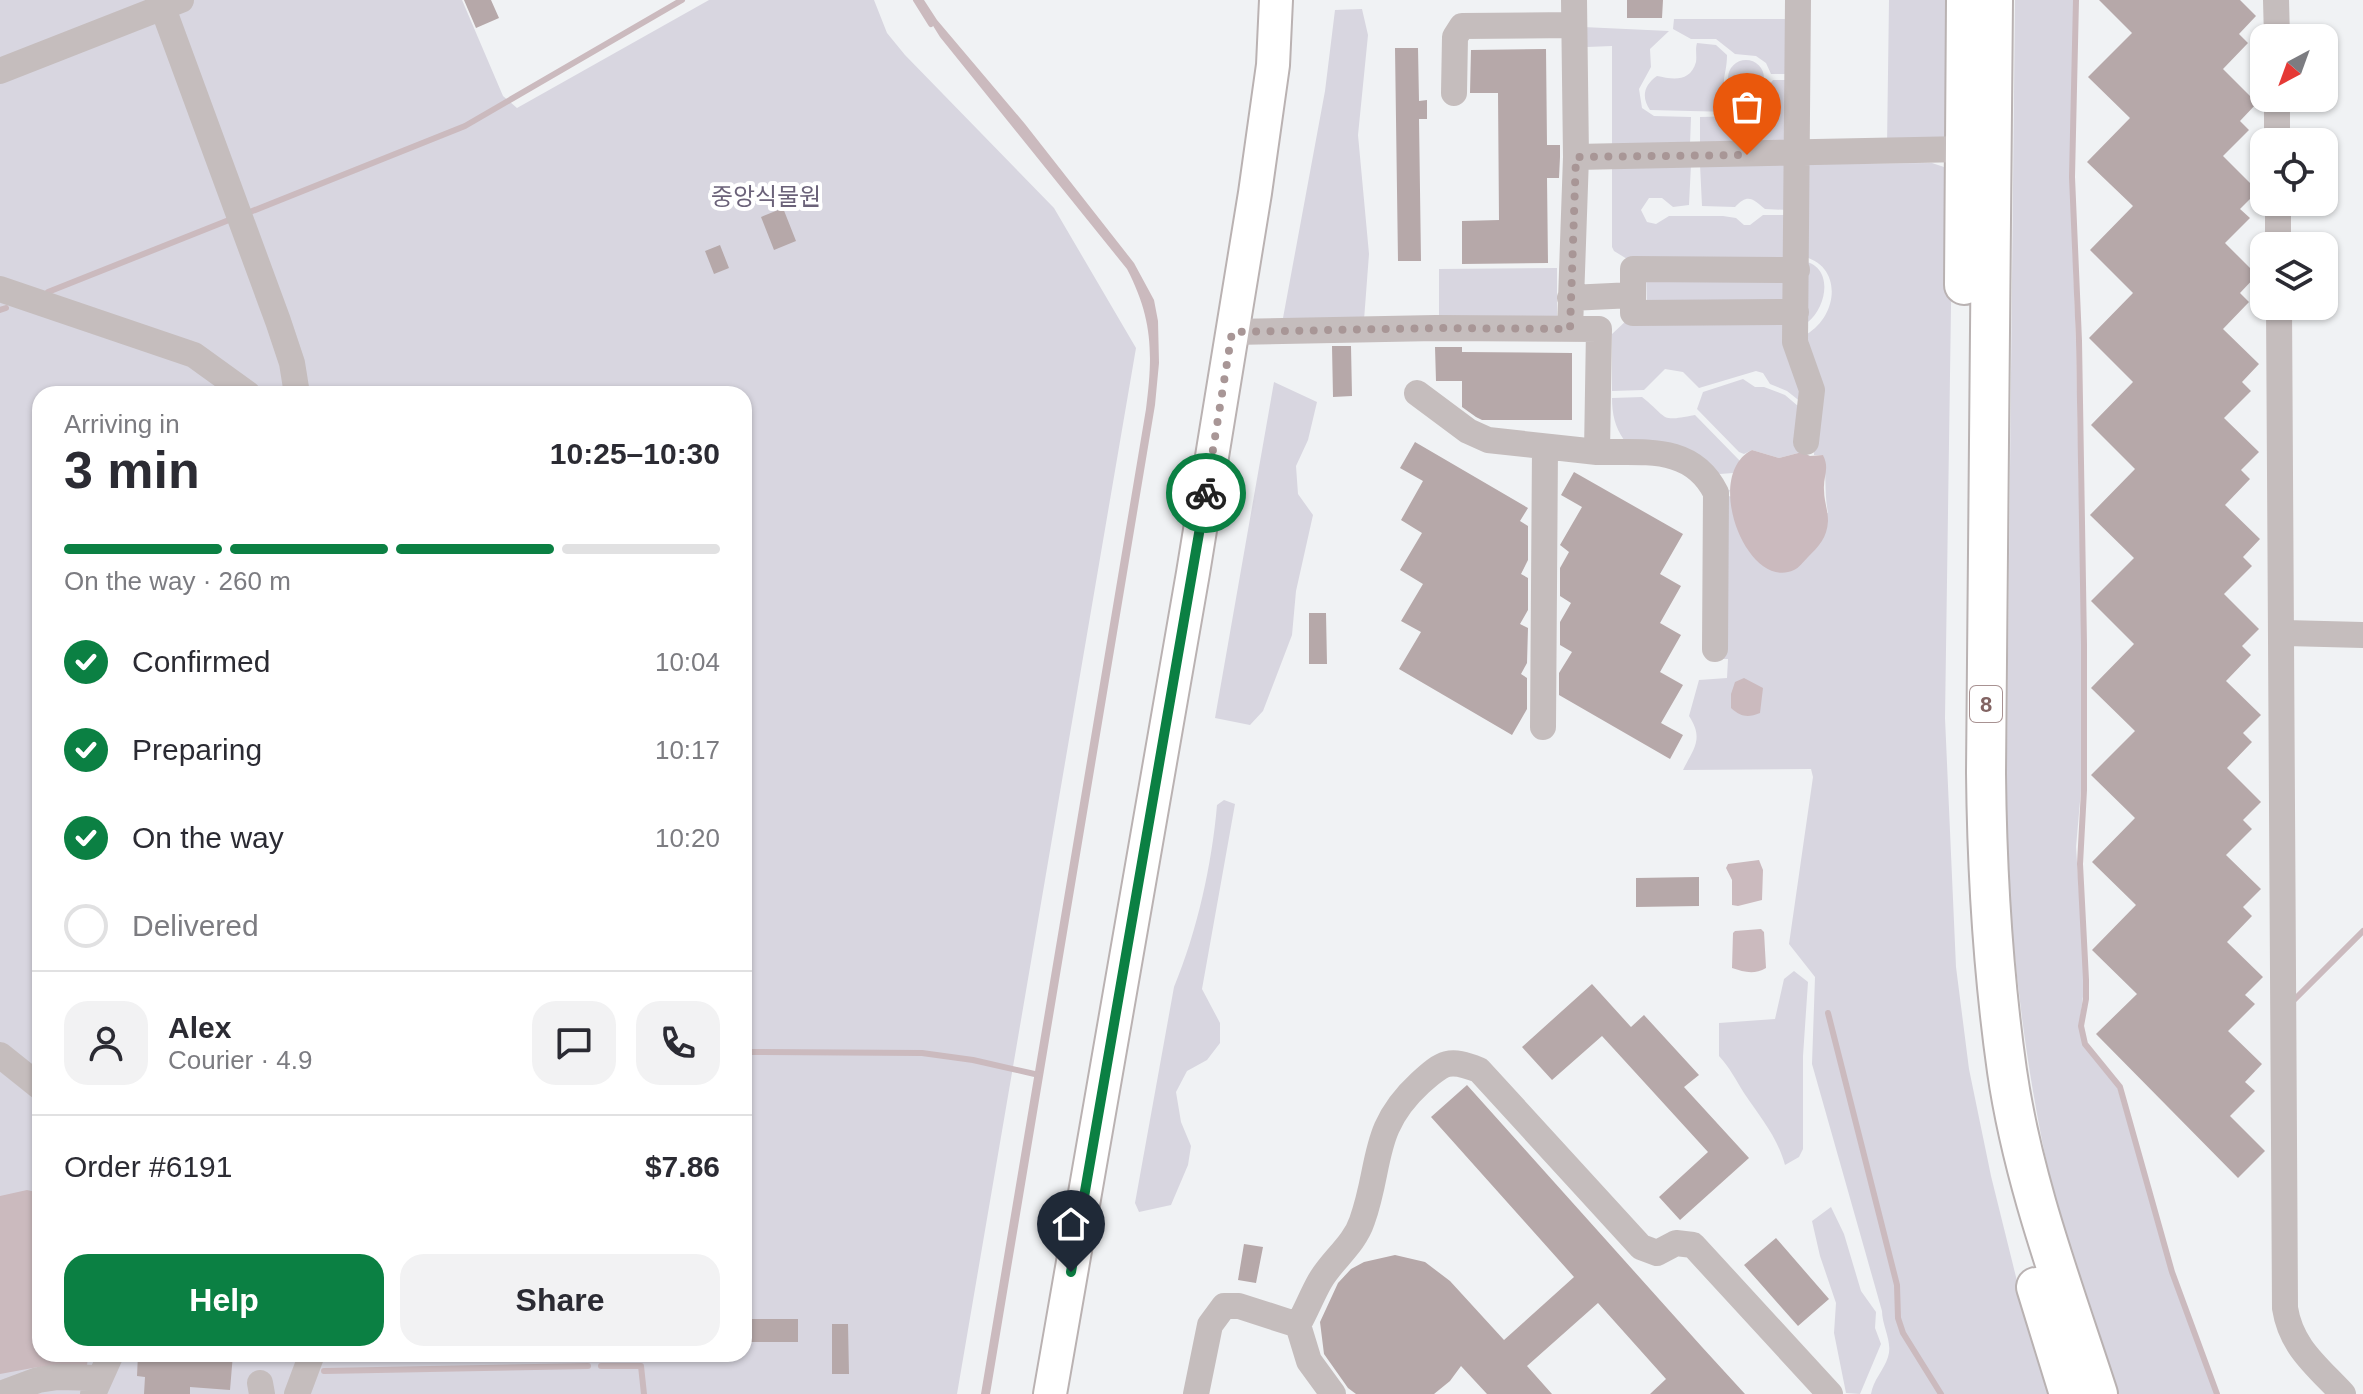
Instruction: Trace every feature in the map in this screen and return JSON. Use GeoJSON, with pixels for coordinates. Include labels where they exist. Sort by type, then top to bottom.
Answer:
{"type":"FeatureCollection","features":[{"type":"Feature","properties":{"kind":"highway","name":"8"},"geometry":{"type":"LineString","coordinates":[[1966,0],[1961,773],[1968,955],[1987,1085],[2008,1180],[2069,1394]]}},
{"type":"Feature","properties":{"kind":"highway","name":"8"},"geometry":{"type":"LineString","coordinates":[[1993,0],[1986,757],[1988,885],[2007,1073],[2031,1180],[2098,1394]]}},
{"type":"Feature","properties":{"kind":"main road"},"geometry":{"type":"LineString","coordinates":[[1050,1394],[1232,332],[1273,65],[1276,0]]}},
{"type":"Feature","properties":{"kind":"street"},"geometry":{"type":"LineString","coordinates":[[1798,0],[1795,342],[1812,390],[1806,442]]}},
{"type":"Feature","properties":{"kind":"street"},"geometry":{"type":"LineString","coordinates":[[2276,0],[2277,24]]}},
{"type":"Feature","properties":{"kind":"street"},"geometry":{"type":"LineString","coordinates":[[0,71],[168,2],[292,363],[296,386]]}},
{"type":"Feature","properties":{"kind":"street"},"geometry":{"type":"LineString","coordinates":[[1454,93],[1455,37],[1462,26],[1574,12],[1576,157],[1570,329]]}},
{"type":"Feature","properties":{"kind":"street"},"geometry":{"type":"LineString","coordinates":[[1576,157],[1965,149]]}},
{"type":"Feature","properties":{"kind":"street"},"geometry":{"type":"LineString","coordinates":[[1796,312],[1633,313],[1633,269],[1797,270]]}},
{"type":"Feature","properties":{"kind":"street"},"geometry":{"type":"LineString","coordinates":[[0,289],[194,355],[237,386]]}},
{"type":"Feature","properties":{"kind":"street"},"geometry":{"type":"LineString","coordinates":[[1570,298],[1633,295]]}},
{"type":"Feature","properties":{"kind":"street"},"geometry":{"type":"LineString","coordinates":[[2279,320],[2285,1308],[2288,1329],[2303,1351],[2343,1394]]}},
{"type":"Feature","properties":{"kind":"street"},"geometry":{"type":"LineString","coordinates":[[1232,332],[1599,329],[1597,452]]}},
{"type":"Feature","properties":{"kind":"street"},"geometry":{"type":"LineString","coordinates":[[1417,393],[1468,431],[1488,440],[1597,452],[1670,455],[1692,463],[1709,478],[1716,493],[1715,649]]}},
{"type":"Feature","properties":{"kind":"street"},"geometry":{"type":"LineString","coordinates":[[1543,727],[1545,447]]}},
{"type":"Feature","properties":{"kind":"street"},"geometry":{"type":"LineString","coordinates":[[2282,633],[2363,635]]}},
{"type":"Feature","properties":{"kind":"street"},"geometry":{"type":"LineString","coordinates":[[0,1055],[32,1081]]}},
{"type":"Feature","properties":{"kind":"street"},"geometry":{"type":"LineString","coordinates":[[1333,1394],[1309,1361],[1298,1325],[1320,1281],[1348,1247],[1362,1223],[1378,1149],[1387,1125],[1413,1089],[1441,1064],[1459,1062],[1479,1070],[1641,1247],[1657,1253],[1676,1243],[1693,1245],[1830,1394]]}},
{"type":"Feature","properties":{"kind":"street"},"geometry":{"type":"LineString","coordinates":[[1196,1394],[1210,1325],[1224,1306],[1239,1306],[1298,1325]]}},
{"type":"Feature","properties":{"kind":"street"},"geometry":{"type":"LineString","coordinates":[[0,1394],[48,1378],[97,1386],[108,1362]]}},
{"type":"Feature","properties":{"kind":"street"},"geometry":{"type":"LineString","coordinates":[[297,1394],[309,1362]]}},
{"type":"Feature","properties":{"kind":"street"},"geometry":{"type":"LineString","coordinates":[[2353,1394],[2363,1384]]}},
{"type":"Feature","properties":{"kind":"green space","name":"중앙식물원"},"geometry":{"type":"Polygon","coordinates":[[[0,0],[462,0],[503,96],[517,108],[709,0],[874,0],[887,33],[905,55],[1054,208],[1136,348],[957,1394],[0,1394],[0,0]]]}},
{"type":"Feature","properties":{"kind":"green space"},"geometry":{"type":"Polygon","coordinates":[[[1889,0],[1954,0],[1951,138],[1887,146],[1889,0]]]}},
{"type":"Feature","properties":{"kind":"green space"},"geometry":{"type":"Polygon","coordinates":[[[2015,0],[2074,0],[2070,177],[2082,644],[2081,790],[2076,847],[2085,982],[2079,1026],[2084,1045],[2110,1074],[2118,1089],[2170,1273],[2215,1394],[2118,1394],[2060,1221],[2044,1152],[2022,1022],[2006,845],[2015,0]]]}},
{"type":"Feature","properties":{"kind":"green space"},"geometry":{"type":"Polygon","coordinates":[[[1362,9],[1368,35],[1358,135],[1369,254],[1364,320],[1283,318],[1325,91],[1335,10],[1362,9]]]}},
{"type":"Feature","properties":{"kind":"green space"},"geometry":{"type":"Polygon","coordinates":[[[1674,19],[1794,19],[1792,74],[1771,74],[1766,63],[1756,56],[1735,54],[1716,39],[1691,39],[1673,29],[1674,19]]]}},
{"type":"Feature","properties":{"kind":"green space"},"geometry":{"type":"Polygon","coordinates":[[[1583,27],[1669,31],[1650,49],[1651,67],[1639,89],[1642,108],[1654,116],[1691,117],[1690,144],[1612,146],[1612,46],[1587,47],[1583,27]]]}},
{"type":"Feature","properties":{"kind":"green space"},"geometry":{"type":"Polygon","coordinates":[[[1697,43],[1716,45],[1727,55],[1725,87],[1742,105],[1731,112],[1650,110],[1645,96],[1649,83],[1657,76],[1680,78],[1689,73],[1696,62],[1697,43]]]}},
{"type":"Feature","properties":{"kind":"green space"},"geometry":{"type":"Polygon","coordinates":[[[1746,60],[1759,65],[1764,78],[1759,91],[1746,96],[1733,91],[1728,78],[1733,65],[1746,60]]]}},
{"type":"Feature","properties":{"kind":"green space"},"geometry":{"type":"Polygon","coordinates":[[[1773,80],[1792,80],[1794,143],[1700,145],[1700,117],[1737,116],[1773,80]]]}},
{"type":"Feature","properties":{"kind":"green space"},"geometry":{"type":"Polygon","coordinates":[[[1932,163],[1953,170],[1945,718],[1956,967],[1969,1069],[1991,1176],[2018,1285],[2055,1394],[1871,1394],[1888,1357],[1888,1340],[1812,1064],[1815,977],[1789,944],[1813,777],[1811,769],[1683,770],[1696,743],[1696,731],[1689,716],[1699,680],[1727,678],[1728,659],[1720,659],[1717,493],[1730,490],[1728,496],[1828,513],[1823,455],[1814,455],[1816,391],[1807,334],[1818,326],[1825,315],[1832,291],[1824,269],[1815,261],[1801,256],[1802,164],[1932,163]]]}},
{"type":"Feature","properties":{"kind":"green space"},"geometry":{"type":"Polygon","coordinates":[[[1691,164],[1689,205],[1673,207],[1662,198],[1649,198],[1641,210],[1647,222],[1656,224],[1669,216],[1723,216],[1750,225],[1763,215],[1790,215],[1793,262],[1632,262],[1614,251],[1612,169],[1691,164]]]}},
{"type":"Feature","properties":{"kind":"green space"},"geometry":{"type":"Polygon","coordinates":[[[1700,164],[1792,165],[1789,210],[1765,209],[1754,200],[1747,199],[1735,207],[1702,206],[1700,164]]]}},
{"type":"Feature","properties":{"kind":"green space"},"geometry":{"type":"Polygon","coordinates":[[[1801,261],[1812,264],[1823,277],[1820,306],[1808,322],[1801,261]]]}},
{"type":"Feature","properties":{"kind":"green space"},"geometry":{"type":"Polygon","coordinates":[[[1557,268],[1557,320],[1439,319],[1439,269],[1557,268]]]}},
{"type":"Feature","properties":{"kind":"green space"},"geometry":{"type":"Polygon","coordinates":[[[1646,274],[1790,275],[1793,303],[1647,307],[1646,274]]]}},
{"type":"Feature","properties":{"kind":"green space"},"geometry":{"type":"Polygon","coordinates":[[[1793,316],[1806,406],[1787,391],[1770,384],[1763,373],[1756,371],[1699,388],[1683,372],[1665,369],[1644,390],[1612,391],[1612,334],[1627,320],[1793,316]]]}},
{"type":"Feature","properties":{"kind":"green space"},"geometry":{"type":"Polygon","coordinates":[[[1743,379],[1755,387],[1785,395],[1805,412],[1802,452],[1779,458],[1752,450],[1744,454],[1739,452],[1697,409],[1703,392],[1743,379]]]}},
{"type":"Feature","properties":{"kind":"green space"},"geometry":{"type":"Polygon","coordinates":[[[1274,382],[1317,402],[1308,440],[1296,466],[1298,494],[1313,515],[1296,591],[1292,635],[1263,711],[1250,725],[1215,718],[1274,382]]]}},
{"type":"Feature","properties":{"kind":"green space"},"geometry":{"type":"Polygon","coordinates":[[[1642,397],[1665,417],[1695,415],[1740,461],[1733,473],[1720,474],[1624,440],[1615,420],[1612,398],[1642,397]]]}},
{"type":"Feature","properties":{"kind":"green space"},"geometry":{"type":"Polygon","coordinates":[[[1224,800],[1235,804],[1202,989],[1220,1023],[1220,1043],[1207,1060],[1187,1071],[1176,1092],[1181,1122],[1191,1146],[1188,1165],[1171,1205],[1139,1212],[1135,1203],[1174,987],[1202,898],[1217,805],[1224,800]]]}},
{"type":"Feature","properties":{"kind":"green space"},"geometry":{"type":"Polygon","coordinates":[[[1794,971],[1808,982],[1803,1056],[1803,1149],[1799,1157],[1785,1165],[1768,1127],[1719,1056],[1719,1023],[1775,1019],[1784,979],[1794,971]]]}},
{"type":"Feature","properties":{"kind":"green space"},"geometry":{"type":"Polygon","coordinates":[[[1831,1207],[1844,1234],[1861,1291],[1876,1312],[1875,1328],[1881,1344],[1860,1394],[1846,1393],[1834,1333],[1836,1303],[1812,1221],[1831,1207]]]}},
{"type":"Feature","properties":{"kind":"shaded area"},"geometry":{"type":"Polygon","coordinates":[[[917,0],[924,0],[1134,263],[1154,300],[1158,321],[1159,363],[1155,405],[990,1394],[981,1394],[1146,409],[1150,354],[1142,304],[1127,269],[940,37],[917,0]]]}},
{"type":"Feature","properties":{"kind":"shaded area"},"geometry":{"type":"Polygon","coordinates":[[[1752,450],[1779,458],[1802,452],[1810,456],[1823,455],[1825,460],[1826,532],[1816,549],[1794,570],[1777,572],[1761,564],[1747,548],[1737,528],[1731,505],[1731,482],[1738,463],[1752,450]]]}},
{"type":"Feature","properties":{"kind":"shaded area"},"geometry":{"type":"Polygon","coordinates":[[[1744,678],[1763,688],[1760,713],[1752,716],[1745,716],[1731,708],[1735,682],[1744,678]]]}},
{"type":"Feature","properties":{"kind":"shaded area"},"geometry":{"type":"Polygon","coordinates":[[[1759,860],[1763,870],[1762,900],[1732,905],[1732,880],[1726,868],[1728,864],[1759,860]]]}},
{"type":"Feature","properties":{"kind":"shaded area"},"geometry":{"type":"Polygon","coordinates":[[[1761,929],[1764,932],[1766,968],[1745,972],[1732,968],[1733,933],[1761,929]]]}},
{"type":"Feature","properties":{"kind":"shaded area"},"geometry":{"type":"Polygon","coordinates":[[[32,1191],[32,1362],[87,1362],[87,1367],[38,1367],[0,1374],[0,1196],[32,1191]]]}},
{"type":"Feature","properties":{"kind":"building"},"geometry":{"type":"Polygon","coordinates":[[[464,0],[491,0],[499,18],[476,28],[464,0]]]}},
{"type":"Feature","properties":{"kind":"building"},"geometry":{"type":"Polygon","coordinates":[[[1627,0],[1663,0],[1662,18],[1627,18],[1627,0]]]}},
{"type":"Feature","properties":{"kind":"building"},"geometry":{"type":"Polygon","coordinates":[[[2099,0],[2240,0],[2256,16],[2239,34],[2248,43],[2223,69],[2250,96],[2250,110],[2240,121],[2249,130],[2223,156],[2250,183],[2250,199],[2240,209],[2250,218],[2225,243],[2250,268],[2250,282],[2240,293],[2249,302],[2223,329],[2259,364],[2242,382],[2251,391],[2224,418],[2259,452],[2241,470],[2250,479],[2225,505],[2260,539],[2243,557],[2252,566],[2224,594],[2259,629],[2242,646],[2251,655],[2226,681],[2261,715],[2243,733],[2252,742],[2227,768],[2261,802],[2243,820],[2252,829],[2226,855],[2261,889],[2243,907],[2252,916],[2227,942],[2263,977],[2245,995],[2255,1004],[2228,1031],[2262,1064],[2245,1082],[2255,1091],[2230,1116],[2265,1151],[2238,1178],[2096,1034],[2137,994],[2092,950],[2136,905],[2092,862],[2135,818],[2091,775],[2135,731],[2091,688],[2134,644],[2091,601],[2134,558],[2090,515],[2135,469],[2091,425],[2133,382],[2089,338],[2133,293],[2090,250],[2133,206],[2087,162],[2130,118],[2088,77],[2132,33],[2099,0]]]}},
{"type":"Feature","properties":{"kind":"building"},"geometry":{"type":"Polygon","coordinates":[[[1395,48],[1418,48],[1419,101],[1427,100],[1427,119],[1419,119],[1421,261],[1398,261],[1395,48]]]}},
{"type":"Feature","properties":{"kind":"building"},"geometry":{"type":"Polygon","coordinates":[[[1546,49],[1547,145],[1560,145],[1559,178],[1547,178],[1548,263],[1462,264],[1462,221],[1499,220],[1498,93],[1470,93],[1471,50],[1546,49]]]}},
{"type":"Feature","properties":{"kind":"building"},"geometry":{"type":"Polygon","coordinates":[[[783,208],[796,241],[774,250],[761,217],[783,208]]]}},
{"type":"Feature","properties":{"kind":"building"},"geometry":{"type":"Polygon","coordinates":[[[720,245],[729,268],[714,274],[705,251],[720,245]]]}},
{"type":"Feature","properties":{"kind":"building"},"geometry":{"type":"Polygon","coordinates":[[[1332,346],[1351,346],[1352,396],[1333,397],[1332,346]]]}},
{"type":"Feature","properties":{"kind":"building"},"geometry":{"type":"Polygon","coordinates":[[[1435,347],[1462,347],[1462,352],[1572,353],[1572,420],[1482,420],[1476,417],[1462,407],[1462,381],[1436,381],[1435,347]]]}},
{"type":"Feature","properties":{"kind":"building"},"geometry":{"type":"Polygon","coordinates":[[[1415,442],[1528,508],[1520,521],[1528,526],[1528,560],[1521,574],[1528,578],[1528,610],[1520,624],[1528,628],[1527,663],[1521,674],[1527,678],[1527,709],[1512,735],[1399,669],[1421,632],[1401,621],[1423,584],[1400,570],[1422,533],[1401,520],[1423,481],[1400,468],[1415,442]]]}},
{"type":"Feature","properties":{"kind":"building"},"geometry":{"type":"Polygon","coordinates":[[[1574,472],[1683,534],[1660,574],[1681,586],[1660,623],[1681,635],[1660,672],[1683,685],[1661,723],[1683,735],[1670,759],[1559,695],[1559,673],[1572,652],[1560,645],[1560,622],[1571,603],[1560,596],[1560,568],[1569,552],[1560,545],[1582,507],[1561,495],[1574,472]]]}},
{"type":"Feature","properties":{"kind":"building"},"geometry":{"type":"Polygon","coordinates":[[[1309,613],[1326,613],[1327,664],[1309,664],[1309,613]]]}},
{"type":"Feature","properties":{"kind":"building"},"geometry":{"type":"Polygon","coordinates":[[[1699,877],[1699,906],[1636,907],[1636,878],[1699,877]]]}},
{"type":"Feature","properties":{"kind":"building"},"geometry":{"type":"Polygon","coordinates":[[[1592,984],[1631,1027],[1644,1015],[1699,1075],[1684,1087],[1749,1158],[1680,1220],[1659,1197],[1708,1152],[1602,1036],[1552,1080],[1522,1047],[1592,984]]]}},
{"type":"Feature","properties":{"kind":"building"},"geometry":{"type":"Polygon","coordinates":[[[1467,1085],[1745,1394],[1650,1394],[1666,1379],[1598,1303],[1527,1366],[1552,1394],[1487,1394],[1461,1366],[1450,1381],[1434,1394],[1356,1394],[1348,1388],[1324,1354],[1320,1322],[1338,1283],[1351,1269],[1364,1262],[1395,1255],[1425,1262],[1450,1281],[1504,1340],[1574,1277],[1431,1117],[1467,1085]]]}},
{"type":"Feature","properties":{"kind":"building"},"geometry":{"type":"Polygon","coordinates":[[[1776,1238],[1829,1299],[1798,1326],[1744,1265],[1776,1238]]]}},
{"type":"Feature","properties":{"kind":"building"},"geometry":{"type":"Polygon","coordinates":[[[1244,1244],[1263,1247],[1256,1283],[1238,1280],[1244,1244]]]}},
{"type":"Feature","properties":{"kind":"building"},"geometry":{"type":"Polygon","coordinates":[[[752,1319],[798,1319],[798,1342],[752,1342],[752,1319]]]}},
{"type":"Feature","properties":{"kind":"building"},"geometry":{"type":"Polygon","coordinates":[[[832,1324],[848,1324],[849,1374],[832,1374],[832,1324]]]}},
{"type":"Feature","properties":{"kind":"building"},"geometry":{"type":"Polygon","coordinates":[[[138,1362],[232,1362],[230,1390],[190,1387],[190,1394],[144,1394],[145,1377],[137,1376],[138,1362]]]}},
{"type":"Feature","properties":{"kind":"waterway"},"geometry":{"type":"LineString","coordinates":[[245,214],[465,126],[682,0]]}},
{"type":"Feature","properties":{"kind":"waterway"},"geometry":{"type":"LineString","coordinates":[[916,0],[931,24]]}},
{"type":"Feature","properties":{"kind":"waterway"},"geometry":{"type":"LineString","coordinates":[[2076,0],[2072,177],[2079,341],[2084,644],[2084,790],[2080,864],[2086,980],[2081,1026],[2085,1044],[2120,1087],[2172,1272],[2217,1394]]}},
{"type":"Feature","properties":{"kind":"waterway"},"geometry":{"type":"LineString","coordinates":[[48,292],[234,218]]}},
{"type":"Feature","properties":{"kind":"waterway"},"geometry":{"type":"LineString","coordinates":[[0,310],[6,308]]}},
{"type":"Feature","properties":{"kind":"waterway"},"geometry":{"type":"LineString","coordinates":[[2293,1001],[2363,931]]}},
{"type":"Feature","properties":{"kind":"waterway"},"geometry":{"type":"LineString","coordinates":[[1828,1013],[1897,1285],[1898,1318],[1903,1333],[1941,1394]]}},
{"type":"Feature","properties":{"kind":"waterway"},"geometry":{"type":"LineString","coordinates":[[752,1052],[922,1053],[973,1060],[1039,1075]]}},
{"type":"Feature","properties":{"kind":"waterway"},"geometry":{"type":"LineString","coordinates":[[324,1371],[588,1366]]}},
{"type":"Feature","properties":{"kind":"waterway"},"geometry":{"type":"LineString","coordinates":[[601,1366],[641,1366],[644,1394]]}},
{"type":"Feature","properties":{"kind":"way so far"},"geometry":{"type":"LineString","coordinates":[[1206,493],[1232,332],[1570,329],[1576,157],[1747,155]]}},
{"type":"Feature","properties":{"kind":"route"},"geometry":{"type":"LineString","coordinates":[[1071,1272],[1206,493]]}}]}
